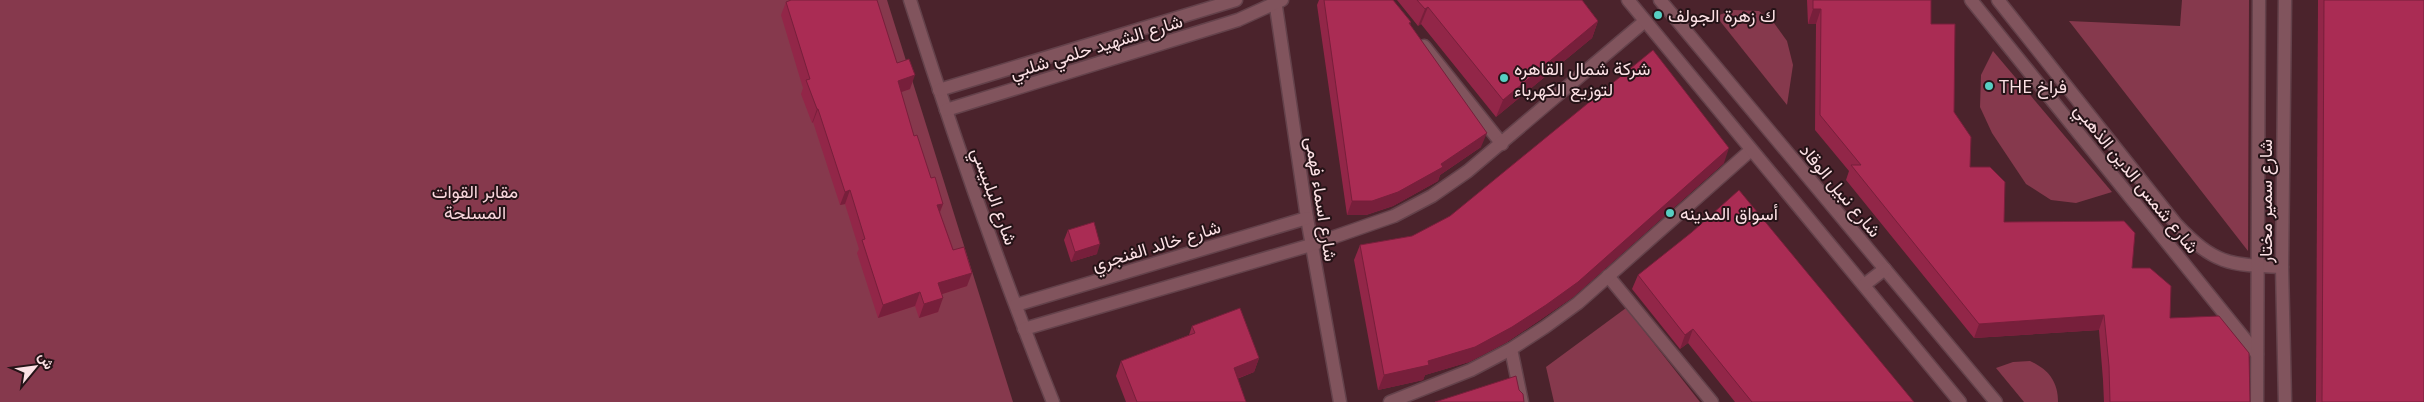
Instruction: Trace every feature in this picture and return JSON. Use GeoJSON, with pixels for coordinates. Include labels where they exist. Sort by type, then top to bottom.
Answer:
{"type":"FeatureCollection","features":[{"type":"Feature","properties":{"kind":"street","name":"شارع البلبيسي"},"geometry":{"type":"LineString","coordinates":[[910,0],[946,110],[1052,402]]}},
{"type":"Feature","properties":{"kind":"street","name":"شارع الشهيد حلمي شلبي"},"geometry":{"type":"LineString","coordinates":[[939,90],[1236,0]]}},
{"type":"Feature","properties":{"kind":"street"},"geometry":{"type":"LineString","coordinates":[[1628,0],[1960,402]]}},
{"type":"Feature","properties":{"kind":"street","name":"شارع نبيل الوقاد"},"geometry":{"type":"LineString","coordinates":[[1660,0],[1996,402]]}},
{"type":"Feature","properties":{"kind":"street","name":"شارع شمس الدين الذهبي"},"geometry":{"type":"LineString","coordinates":[[1971,0],[2257,354]]}},
{"type":"Feature","properties":{"kind":"street","name":"شارع شمس الدين الذهبي"},"geometry":{"type":"LineString","coordinates":[[1998,0],[2176,224],[2195,244],[2217,259],[2229,263],[2282,266]]}},
{"type":"Feature","properties":{"kind":"street","name":"شارع سمير مختار"},"geometry":{"type":"LineString","coordinates":[[2257,402],[2259,0]]}},
{"type":"Feature","properties":{"kind":"street","name":"شارع سمير مختار"},"geometry":{"type":"LineString","coordinates":[[2285,0],[2282,266],[2285,402]]}},
{"type":"Feature","properties":{"kind":"street","name":"شارع الشهيد حلمي شلبي"},"geometry":{"type":"LineString","coordinates":[[946,110],[1238,20],[1278,1]]}},
{"type":"Feature","properties":{"kind":"street","name":"شارع اسماء فهمى"},"geometry":{"type":"LineString","coordinates":[[1278,1],[1311,245],[1340,402]]}},
{"type":"Feature","properties":{"kind":"street"},"geometry":{"type":"LineString","coordinates":[[1024,329],[1311,245],[1354,231],[1410,208],[1432,196],[1468,171],[1502,144],[1645,21]]}},
{"type":"Feature","properties":{"kind":"street"},"geometry":{"type":"LineString","coordinates":[[1417,38],[1502,144]]}},
{"type":"Feature","properties":{"kind":"street"},"geometry":{"type":"LineString","coordinates":[[1390,402],[1472,370],[1511,349],[1578,303],[1750,150]]}},
{"type":"Feature","properties":{"kind":"street","name":"شارع خالد الفنجري"},"geometry":{"type":"LineString","coordinates":[[1016,306],[1307,218]]}},
{"type":"Feature","properties":{"kind":"street"},"geometry":{"type":"LineString","coordinates":[[2160,236],[2176,224]]}},
{"type":"Feature","properties":{"kind":"street"},"geometry":{"type":"LineString","coordinates":[[1864,285],[1885,269]]}},
{"type":"Feature","properties":{"kind":"street"},"geometry":{"type":"LineString","coordinates":[[1608,276],[1712,402]]}},
{"type":"Feature","properties":{"kind":"street"},"geometry":{"type":"LineString","coordinates":[[1511,349],[1522,402]]}},
{"type":"Feature","properties":{"kind":"green space","name":"مقابر القوات المسلحة"},"geometry":{"type":"Polygon","coordinates":[[[0,0],[887,0],[1013,402],[0,402],[0,0]]]}},
{"type":"Feature","properties":{"kind":"green space"},"geometry":{"type":"Polygon","coordinates":[[[2182,0],[2249,0],[2248,251],[2069,21],[2180,26],[2182,0]]]}},
{"type":"Feature","properties":{"kind":"green space"},"geometry":{"type":"Polygon","coordinates":[[[1734,10],[1759,11],[1774,23],[1787,41],[1793,65],[1787,105],[1716,16],[1734,10]]]}},
{"type":"Feature","properties":{"kind":"green space"},"geometry":{"type":"Polygon","coordinates":[[[1993,51],[2112,192],[2076,203],[2051,200],[2026,184],[1992,133],[1980,107],[1981,75],[1993,51]]]}},
{"type":"Feature","properties":{"kind":"green space"},"geometry":{"type":"Polygon","coordinates":[[[1626,308],[1700,402],[1554,402],[1546,367],[1626,308]]]}},
{"type":"Feature","properties":{"kind":"green space"},"geometry":{"type":"Polygon","coordinates":[[[2030,361],[2042,368],[2051,377],[2058,395],[2058,402],[2024,402],[1996,368],[2013,362],[2030,361]]]}},
{"type":"Feature","properties":{"kind":"building"},"geometry":{"type":"Polygon","coordinates":[[[791,0],[877,0],[897,63],[909,59],[915,75],[898,81],[914,136],[917,135],[931,178],[935,177],[943,204],[937,205],[953,250],[964,247],[972,273],[938,283],[943,298],[924,304],[920,292],[883,305],[862,240],[865,239],[850,190],[845,192],[818,109],[806,80],[810,79],[786,2],[791,0]]]}},
{"type":"Feature","properties":{"kind":"building"},"geometry":{"type":"Polygon","coordinates":[[[1324,0],[1393,0],[1411,22],[1409,23],[1487,133],[1441,164],[1443,167],[1398,192],[1372,201],[1352,201],[1324,0]]]}},
{"type":"Feature","properties":{"kind":"building","name":"شركة شمال القاهره لتوزيع الكهرباء"},"geometry":{"type":"Polygon","coordinates":[[[1417,0],[1582,0],[1598,21],[1503,100],[1428,7],[1425,9],[1417,0]]]}},
{"type":"Feature","properties":{"kind":"building"},"geometry":{"type":"Polygon","coordinates":[[[1813,0],[1931,0],[1931,24],[1955,24],[1954,112],[1971,137],[1970,167],[1990,167],[2005,182],[2004,222],[2124,221],[2135,233],[2132,268],[2150,268],[2171,286],[2170,318],[2219,316],[2249,353],[2250,402],[2110,402],[2104,315],[1979,324],[1851,165],[1861,165],[1820,115],[1821,9],[1813,9],[1813,0]]]}},
{"type":"Feature","properties":{"kind":"building"},"geometry":{"type":"Polygon","coordinates":[[[2324,0],[2424,0],[2424,402],[2322,402],[2324,0]]]}},
{"type":"Feature","properties":{"kind":"building"},"geometry":{"type":"Polygon","coordinates":[[[1653,50],[1729,148],[1578,282],[1546,305],[1512,327],[1475,347],[1428,361],[1429,365],[1384,375],[1360,245],[1412,236],[1450,216],[1653,50]]]}},
{"type":"Feature","properties":{"kind":"building"},"geometry":{"type":"Polygon","coordinates":[[[1739,190],[1914,402],[1752,402],[1693,329],[1685,335],[1638,275],[1692,232],[1739,190]]]}},
{"type":"Feature","properties":{"kind":"building"},"geometry":{"type":"Polygon","coordinates":[[[1094,222],[1100,244],[1075,252],[1068,230],[1094,222]]]}},
{"type":"Feature","properties":{"kind":"building"},"geometry":{"type":"Polygon","coordinates":[[[1240,308],[1259,358],[1234,368],[1246,402],[1137,402],[1121,361],[1195,333],[1192,326],[1240,308]]]}},
{"type":"Feature","properties":{"kind":"building"},"geometry":{"type":"Polygon","coordinates":[[[1516,376],[1524,402],[1435,402],[1516,376]]]}},
{"type":"Feature","properties":{"kind":"place","name":"ك زهرة الجولف"},"geometry":{"type":"Point","coordinates":[1658,15]}},
{"type":"Feature","properties":{"kind":"place","name":"شركة شمال القاهره لتوزيع الكهرباء"},"geometry":{"type":"Point","coordinates":[1504,78]}},
{"type":"Feature","properties":{"kind":"place","name":"THE فراخ"},"geometry":{"type":"Point","coordinates":[1989,86]}},
{"type":"Feature","properties":{"kind":"place","name":"أسواق المدينه"},"geometry":{"type":"Point","coordinates":[1670,213]}}]}
